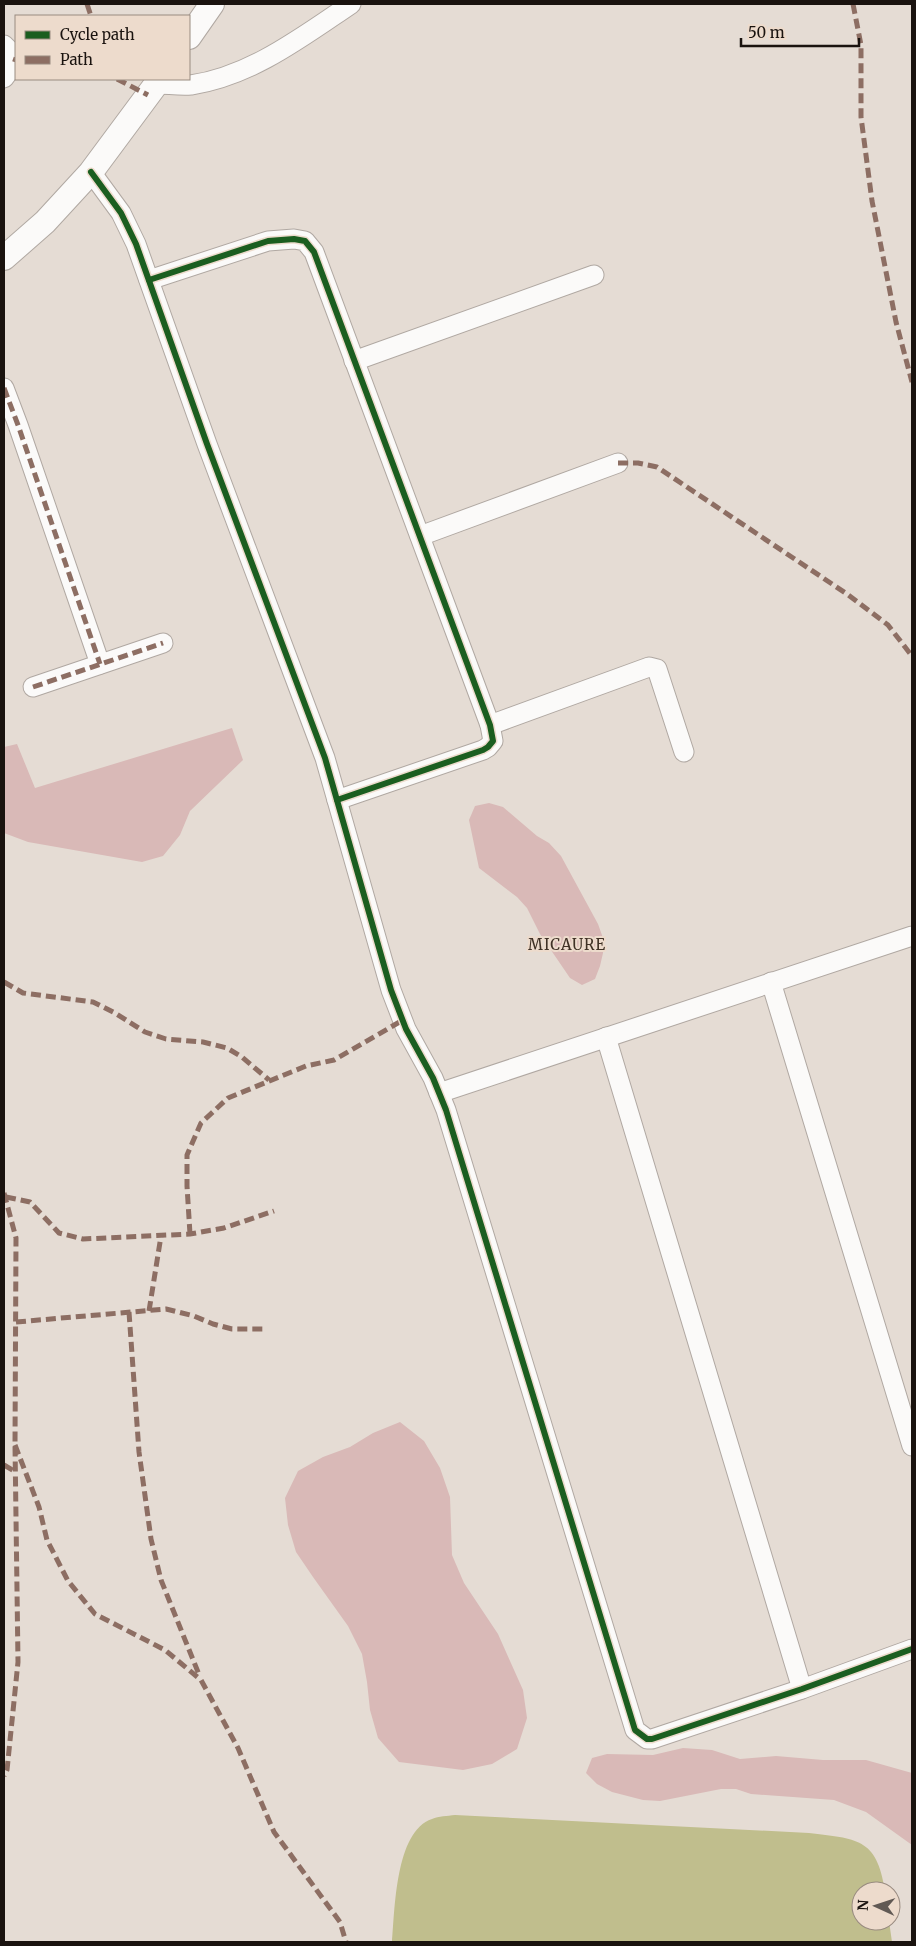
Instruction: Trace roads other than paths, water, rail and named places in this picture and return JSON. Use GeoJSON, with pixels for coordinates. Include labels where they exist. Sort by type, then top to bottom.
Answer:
{"type":"FeatureCollection","features":[{"type":"Feature","properties":{"kind":"street"},"geometry":{"type":"LineString","coordinates":[[4,258],[45,222],[91,172],[158,81],[189,85],[220,78],[248,67],[283,49],[351,4]]}},
{"type":"Feature","properties":{"kind":"street"},"geometry":{"type":"LineString","coordinates":[[4,45],[11,51],[13,59],[4,78]]}},
{"type":"Feature","properties":{"kind":"street"},"geometry":{"type":"LineString","coordinates":[[91,172],[121,213],[136,244],[207,444],[326,758],[391,990],[406,1029],[433,1078],[454,1138],[635,1730],[647,1739],[652,1739],[802,1689],[912,1649]]}},
{"type":"Feature","properties":{"kind":"street"},"geometry":{"type":"LineString","coordinates":[[149,280],[268,241],[294,239],[305,241],[314,252],[490,725],[492,741],[483,750],[337,800]]}},
{"type":"Feature","properties":{"kind":"street"},"geometry":{"type":"LineString","coordinates":[[354,361],[594,275]]}},
{"type":"Feature","properties":{"kind":"street"},"geometry":{"type":"LineString","coordinates":[[4,388],[100,664]]}},
{"type":"Feature","properties":{"kind":"street"},"geometry":{"type":"LineString","coordinates":[[420,536],[618,462]]}},
{"type":"Feature","properties":{"kind":"street"},"geometry":{"type":"LineString","coordinates":[[33,687],[163,643]]}},
{"type":"Feature","properties":{"kind":"street"},"geometry":{"type":"LineString","coordinates":[[490,725],[649,667],[654,667],[657,669],[684,752]]}},
{"type":"Feature","properties":{"kind":"street"},"geometry":{"type":"LineString","coordinates":[[439,1093],[912,936]]}},
{"type":"Feature","properties":{"kind":"street"},"geometry":{"type":"LineString","coordinates":[[771,982],[912,1446]]}},
{"type":"Feature","properties":{"kind":"street"},"geometry":{"type":"LineString","coordinates":[[606,1037],[802,1689]]}},
{"type":"Feature","properties":{"kind":"district","name":"MICAURE"},"geometry":{"type":"Point","coordinates":[567,944]}}]}
